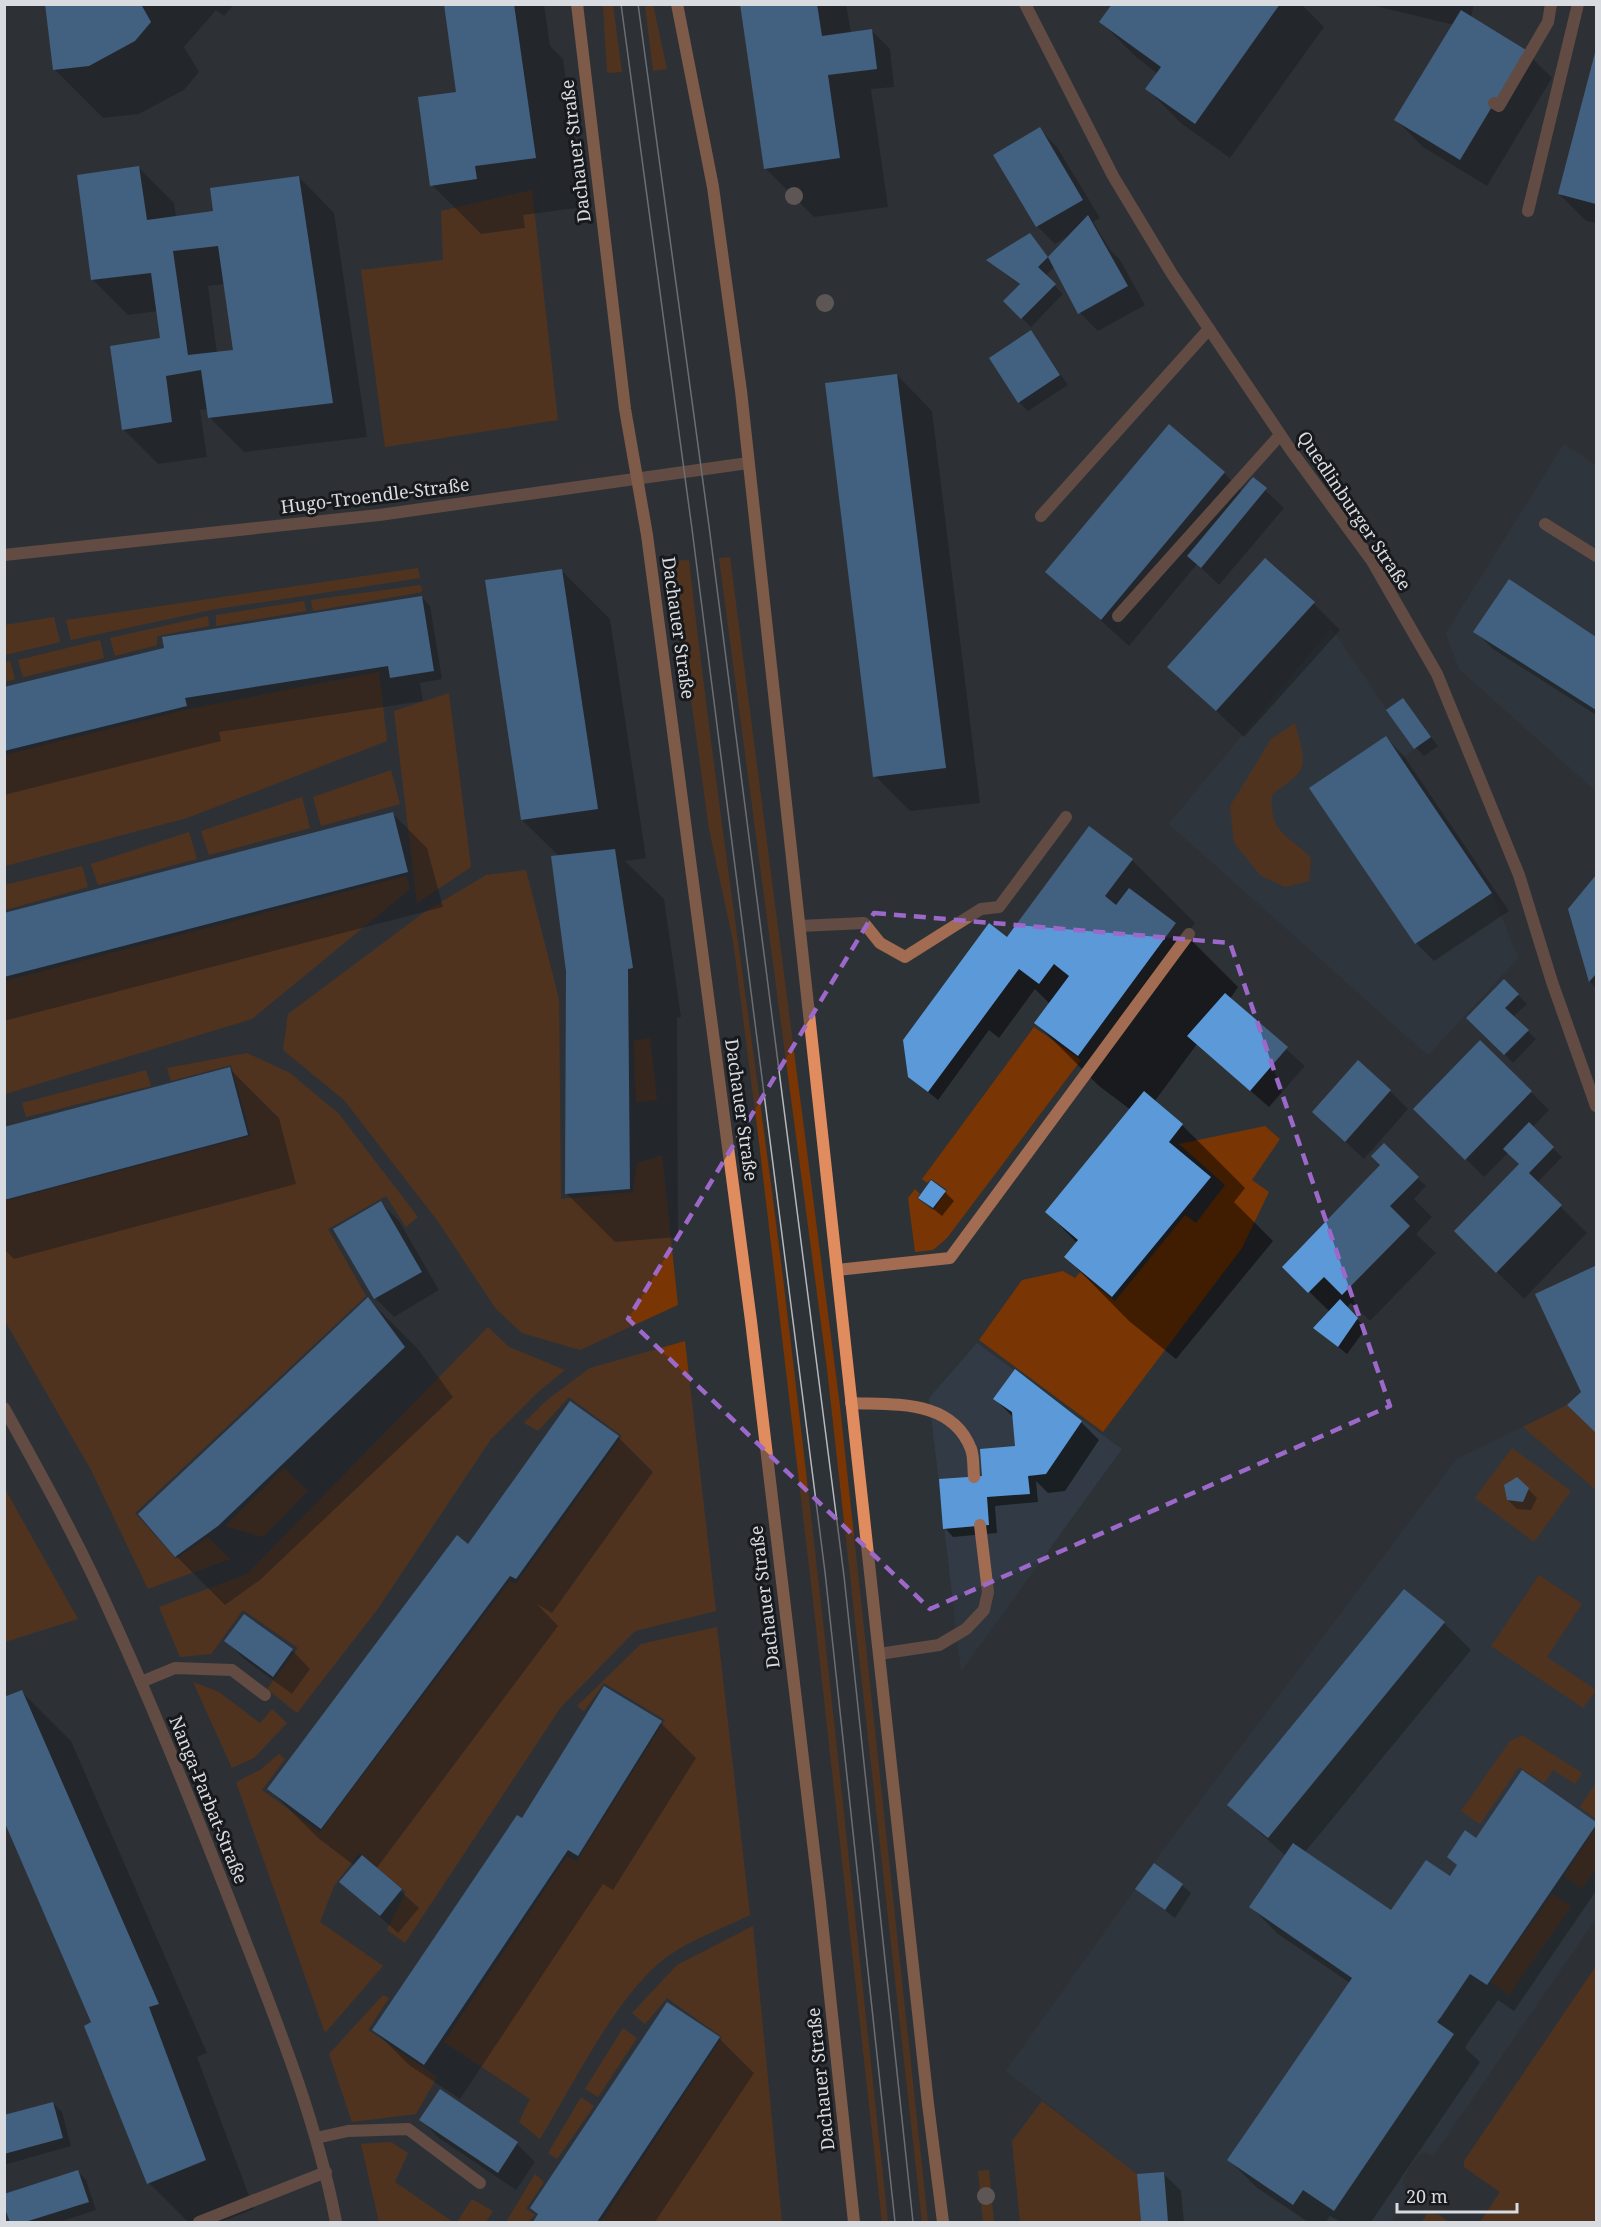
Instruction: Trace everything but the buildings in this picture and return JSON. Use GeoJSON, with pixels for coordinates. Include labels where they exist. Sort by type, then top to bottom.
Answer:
{"type":"FeatureCollection","features":[{"type":"Feature","properties":{"kind":"main road","name":"Dachauer Straße"},"geometry":{"type":"LineString","coordinates":[[577,4],[622,387],[649,547],[751,1321],[820,1902],[854,2223]]}},
{"type":"Feature","properties":{"kind":"main road"},"geometry":{"type":"LineString","coordinates":[[677,4],[713,187],[748,463],[928,2104],[943,2223]]}},
{"type":"Feature","properties":{"kind":"street","name":"Quedlinburger Straße"},"geometry":{"type":"LineString","coordinates":[[1025,4],[1113,176],[1209,329],[1280,435],[1372,561],[1437,674],[1519,875],[1552,982],[1596,1106]]}},
{"type":"Feature","properties":{"kind":"street"},"geometry":{"type":"LineString","coordinates":[[1494,103],[1499,106],[1548,22],[1551,4]]}},
{"type":"Feature","properties":{"kind":"street"},"geometry":{"type":"LineString","coordinates":[[1528,211],[1578,4]]}},
{"type":"Feature","properties":{"kind":"street"},"geometry":{"type":"LineString","coordinates":[[1041,516],[1209,329]]}},
{"type":"Feature","properties":{"kind":"street"},"geometry":{"type":"LineString","coordinates":[[1118,616],[1280,435]]}},
{"type":"Feature","properties":{"kind":"street","name":"Hugo-Troendle-Straße"},"geometry":{"type":"LineString","coordinates":[[4,555],[379,515],[748,463]]}},
{"type":"Feature","properties":{"kind":"street"},"geometry":{"type":"LineString","coordinates":[[1545,524],[1596,556]]}},
{"type":"Feature","properties":{"kind":"street"},"geometry":{"type":"LineString","coordinates":[[800,926],[864,923],[880,943],[905,957],[981,909],[999,907],[1066,817]]}},
{"type":"Feature","properties":{"kind":"street"},"geometry":{"type":"LineString","coordinates":[[837,1270],[950,1258],[1189,934]]}},
{"type":"Feature","properties":{"kind":"street"},"geometry":{"type":"LineString","coordinates":[[851,1403],[912,1405],[936,1412],[957,1425],[971,1450],[974,1477]]}},
{"type":"Feature","properties":{"kind":"street","name":"Nanga-Parbat-Straße"},"geometry":{"type":"LineString","coordinates":[[4,1408],[50,1490],[112,1615],[187,1791],[291,2059],[326,2172],[336,2223]]}},
{"type":"Feature","properties":{"kind":"street"},"geometry":{"type":"LineString","coordinates":[[879,1654],[939,1646],[966,1629],[984,1610],[988,1592],[980,1525]]}},
{"type":"Feature","properties":{"kind":"street"},"geometry":{"type":"LineString","coordinates":[[141,1682],[176,1668],[232,1670],[265,1695]]}},
{"type":"Feature","properties":{"kind":"street"},"geometry":{"type":"LineString","coordinates":[[316,2138],[348,2131],[408,2129],[480,2183]]}},
{"type":"Feature","properties":{"kind":"street"},"geometry":{"type":"LineString","coordinates":[[199,2223],[326,2172]]}},
{"type":"Feature","properties":{"kind":"highlighted area"},"geometry":{"type":"Polygon","coordinates":[[[874,913],[1230,943],[1390,1406],[930,1609],[628,1319],[874,913]]]}},
{"type":"Feature","properties":{"kind":"shaded area"},"geometry":{"type":"Polygon","coordinates":[[[603,5],[613,5],[622,72],[607,73],[603,5]]]}},
{"type":"Feature","properties":{"kind":"shaded area"},"geometry":{"type":"Polygon","coordinates":[[[645,5],[653,5],[667,69],[653,71],[645,5]]]}},
{"type":"Feature","properties":{"kind":"shaded area"},"geometry":{"type":"Polygon","coordinates":[[[532,190],[558,420],[385,447],[361,270],[443,260],[441,211],[532,190]]]}},
{"type":"Feature","properties":{"kind":"shaded area"},"geometry":{"type":"Polygon","coordinates":[[[1564,444],[1596,465],[1596,791],[1459,669],[1446,633],[1564,444]]]}},
{"type":"Feature","properties":{"kind":"shaded area"},"geometry":{"type":"Polygon","coordinates":[[[730,557],[840,1406],[928,2222],[922,2222],[827,1369],[719,558],[730,557]]]}},
{"type":"Feature","properties":{"kind":"shaded area"},"geometry":{"type":"Polygon","coordinates":[[[689,560],[798,1403],[888,2222],[882,2222],[814,1609],[733,941],[709,829],[672,561],[689,560]]]}},
{"type":"Feature","properties":{"kind":"shaded area"},"geometry":{"type":"Polygon","coordinates":[[[418,568],[420,578],[211,610],[71,640],[66,620],[418,568]]]}},
{"type":"Feature","properties":{"kind":"shaded area"},"geometry":{"type":"Polygon","coordinates":[[[421,585],[422,592],[313,611],[311,600],[421,585]]]}},
{"type":"Feature","properties":{"kind":"shaded area"},"geometry":{"type":"Polygon","coordinates":[[[304,601],[306,611],[216,626],[216,615],[304,601]]]}},
{"type":"Feature","properties":{"kind":"shaded area"},"geometry":{"type":"Polygon","coordinates":[[[208,616],[209,626],[157,636],[157,645],[115,656],[110,638],[208,616]]]}},
{"type":"Feature","properties":{"kind":"shaded area"},"geometry":{"type":"Polygon","coordinates":[[[54,617],[60,642],[5,655],[5,625],[54,617]]]}},
{"type":"Feature","properties":{"kind":"shaded area"},"geometry":{"type":"Polygon","coordinates":[[[1331,628],[1386,709],[1403,698],[1431,737],[1401,759],[1492,893],[1518,958],[1428,1055],[1169,824],[1331,628]]]}},
{"type":"Feature","properties":{"kind":"shaded area"},"geometry":{"type":"Polygon","coordinates":[[[100,640],[104,658],[23,677],[18,660],[100,640]]]}},
{"type":"Feature","properties":{"kind":"shaded area"},"geometry":{"type":"Polygon","coordinates":[[[10,661],[15,679],[5,682],[5,662],[10,661]]]}},
{"type":"Feature","properties":{"kind":"shaded area"},"geometry":{"type":"Polygon","coordinates":[[[379,672],[387,741],[187,818],[5,866],[5,755],[189,709],[379,672]]]}},
{"type":"Feature","properties":{"kind":"shaded area"},"geometry":{"type":"Polygon","coordinates":[[[449,693],[471,867],[417,903],[394,711],[449,693]]]}},
{"type":"Feature","properties":{"kind":"shaded area"},"geometry":{"type":"Polygon","coordinates":[[[1295,723],[1302,749],[1302,765],[1294,778],[1272,794],[1273,817],[1281,831],[1311,858],[1309,881],[1285,887],[1260,875],[1234,843],[1230,806],[1271,739],[1295,723]]]}},
{"type":"Feature","properties":{"kind":"shaded area"},"geometry":{"type":"Polygon","coordinates":[[[391,770],[400,804],[321,826],[313,797],[391,770]]]}},
{"type":"Feature","properties":{"kind":"shaded area"},"geometry":{"type":"Polygon","coordinates":[[[302,797],[310,828],[209,855],[201,831],[302,797]]]}},
{"type":"Feature","properties":{"kind":"shaded area"},"geometry":{"type":"Polygon","coordinates":[[[189,832],[197,859],[98,885],[91,864],[189,832]]]}},
{"type":"Feature","properties":{"kind":"shaded area"},"geometry":{"type":"Polygon","coordinates":[[[82,866],[88,887],[5,910],[5,885],[82,866]]]}},
{"type":"Feature","properties":{"kind":"shaded area"},"geometry":{"type":"Polygon","coordinates":[[[526,870],[559,999],[561,1199],[633,1192],[637,1163],[662,1155],[678,1305],[580,1350],[522,1333],[496,1309],[437,1220],[344,1100],[283,1050],[288,1014],[426,911],[486,875],[526,870]]]}},
{"type":"Feature","properties":{"kind":"shaded area"},"geometry":{"type":"Polygon","coordinates":[[[406,876],[410,889],[252,1019],[5,1094],[5,981],[406,876]]]}},
{"type":"Feature","properties":{"kind":"shaded area"},"geometry":{"type":"Polygon","coordinates":[[[1034,1027],[1081,1060],[947,1238],[933,1250],[915,1252],[908,1198],[915,1189],[920,1194],[917,1198],[933,1210],[947,1190],[931,1179],[927,1183],[922,1179],[1034,1027]]]}},
{"type":"Feature","properties":{"kind":"shaded area"},"geometry":{"type":"Polygon","coordinates":[[[650,1038],[657,1100],[636,1102],[634,1041],[650,1038]]]}},
{"type":"Feature","properties":{"kind":"shaded area"},"geometry":{"type":"Polygon","coordinates":[[[247,1053],[290,1073],[339,1114],[418,1217],[406,1227],[386,1196],[328,1229],[366,1296],[135,1513],[176,1559],[208,1537],[230,1559],[148,1589],[91,1470],[5,1321],[5,1201],[251,1136],[231,1065],[171,1081],[167,1068],[247,1053]]]}},
{"type":"Feature","properties":{"kind":"shaded area"},"geometry":{"type":"Polygon","coordinates":[[[146,1070],[151,1086],[26,1117],[22,1103],[146,1070]]]}},
{"type":"Feature","properties":{"kind":"shaded area"},"geometry":{"type":"Polygon","coordinates":[[[1265,1126],[1280,1139],[1252,1180],[1269,1192],[1242,1248],[1103,1432],[979,1340],[1022,1280],[1063,1271],[1075,1278],[1080,1272],[1115,1301],[1185,1215],[1196,1223],[1225,1185],[1179,1144],[1265,1126]]]}},
{"type":"Feature","properties":{"kind":"shaded area"},"geometry":{"type":"Polygon","coordinates":[[[488,1327],[509,1347],[565,1370],[538,1392],[491,1439],[377,1610],[297,1713],[267,1689],[298,1648],[243,1610],[211,1654],[180,1657],[159,1607],[247,1574],[488,1327]]]}},
{"type":"Feature","properties":{"kind":"shaded area"},"geometry":{"type":"Polygon","coordinates":[[[685,1341],[716,1611],[635,1631],[561,1707],[405,1943],[387,1930],[406,1892],[359,1853],[334,1886],[320,1922],[383,1966],[325,2033],[236,1782],[260,1770],[279,1754],[285,1759],[262,1790],[320,1832],[510,1581],[516,1584],[622,1436],[569,1397],[538,1431],[524,1423],[547,1400],[590,1368],[685,1341]]]}},
{"type":"Feature","properties":{"kind":"shaded area"},"geometry":{"type":"Polygon","coordinates":[[[977,1343],[1122,1449],[961,1671],[929,1398],[977,1343]]]}},
{"type":"Feature","properties":{"kind":"shaded area"},"geometry":{"type":"Polygon","coordinates":[[[1567,1405],[1596,1433],[1596,1918],[1433,2156],[1426,2152],[1420,2154],[1412,2164],[1403,2179],[1404,2188],[1411,2192],[1390,2222],[1141,2222],[1137,2174],[1006,2071],[1154,1863],[1457,1459],[1567,1405]]]}},
{"type":"Feature","properties":{"kind":"shaded area"},"geometry":{"type":"Polygon","coordinates":[[[1567,1405],[1596,1433],[1596,1490],[1523,1427],[1567,1405]]]}},
{"type":"Feature","properties":{"kind":"shaded area"},"geometry":{"type":"Polygon","coordinates":[[[1512,1448],[1571,1491],[1534,1542],[1475,1498],[1512,1448]]]}},
{"type":"Feature","properties":{"kind":"shaded area"},"geometry":{"type":"Polygon","coordinates":[[[284,1468],[308,1491],[263,1537],[225,1526],[284,1468]]]}},
{"type":"Feature","properties":{"kind":"shaded area"},"geometry":{"type":"Polygon","coordinates":[[[5,1489],[78,1619],[4,1642],[5,1489]]]}},
{"type":"Feature","properties":{"kind":"shaded area"},"geometry":{"type":"Polygon","coordinates":[[[1539,1575],[1582,1604],[1547,1657],[1596,1690],[1583,1708],[1491,1646],[1539,1575]]]}},
{"type":"Feature","properties":{"kind":"shaded area"},"geometry":{"type":"Polygon","coordinates":[[[717,1627],[750,1915],[687,1944],[649,1972],[614,2015],[540,2139],[519,2122],[530,2099],[444,2042],[567,1856],[577,1861],[665,1720],[604,1683],[584,1711],[577,1706],[641,1644],[717,1627]]]}},
{"type":"Feature","properties":{"kind":"shaded area"},"geometry":{"type":"Polygon","coordinates":[[[193,1682],[219,1692],[260,1723],[272,1709],[287,1723],[254,1758],[232,1768],[193,1682]]]}},
{"type":"Feature","properties":{"kind":"shaded area"},"geometry":{"type":"Polygon","coordinates":[[[1522,1735],[1582,1773],[1575,1784],[1553,1770],[1544,1783],[1519,1767],[1480,1824],[1461,1811],[1510,1741],[1522,1735]]]}},
{"type":"Feature","properties":{"kind":"shaded area"},"geometry":{"type":"Polygon","coordinates":[[[1596,1783],[1596,1819],[1580,1807],[1596,1783]]]}},
{"type":"Feature","properties":{"kind":"shaded area"},"geometry":{"type":"Polygon","coordinates":[[[1596,1827],[1596,1868],[1582,1889],[1564,1876],[1596,1827]]]}},
{"type":"Feature","properties":{"kind":"shaded area"},"geometry":{"type":"Polygon","coordinates":[[[1552,1894],[1571,1906],[1509,1995],[1491,1982],[1552,1894]]]}},
{"type":"Feature","properties":{"kind":"shaded area"},"geometry":{"type":"Polygon","coordinates":[[[753,1926],[782,2222],[601,2222],[722,2037],[667,1998],[645,2024],[632,2013],[677,1965],[753,1926]]]}},
{"type":"Feature","properties":{"kind":"shaded area"},"geometry":{"type":"Polygon","coordinates":[[[1596,1966],[1596,2222],[1480,2222],[1500,2192],[1464,2167],[1464,2161],[1596,1966]]]}},
{"type":"Feature","properties":{"kind":"shaded area"},"geometry":{"type":"Polygon","coordinates":[[[383,1995],[389,1998],[368,2030],[437,2077],[416,2114],[352,2122],[329,2054],[383,1995]]]}},
{"type":"Feature","properties":{"kind":"shaded area"},"geometry":{"type":"Polygon","coordinates":[[[623,2028],[637,2038],[598,2097],[585,2089],[623,2028]]]}},
{"type":"Feature","properties":{"kind":"shaded area"},"geometry":{"type":"Polygon","coordinates":[[[581,2097],[594,2106],[557,2159],[548,2153],[581,2097]]]}},
{"type":"Feature","properties":{"kind":"shaded area"},"geometry":{"type":"Polygon","coordinates":[[[1042,2101],[1137,2174],[1141,2222],[1020,2222],[1012,2141],[1042,2101]]]}},
{"type":"Feature","properties":{"kind":"shaded area"},"geometry":{"type":"Polygon","coordinates":[[[391,2142],[408,2153],[395,2182],[453,2222],[379,2222],[361,2144],[391,2142]]]}},
{"type":"Feature","properties":{"kind":"shaded area"},"geometry":{"type":"Polygon","coordinates":[[[989,2170],[994,2222],[983,2222],[978,2171],[989,2170]]]}},
{"type":"Feature","properties":{"kind":"shaded area"},"geometry":{"type":"Polygon","coordinates":[[[535,2174],[544,2182],[526,2209],[535,2215],[528,2222],[506,2222],[535,2174]]]}},
{"type":"Feature","properties":{"kind":"shaded area"},"geometry":{"type":"Polygon","coordinates":[[[472,2199],[493,2211],[486,2222],[457,2222],[472,2199]]]}},
{"type":"Feature","properties":{"kind":"shaded area"},"geometry":{"type":"Polygon","coordinates":[[[1427,2214],[1439,2215],[1449,2222],[1422,2222],[1427,2214]]]}},
{"type":"Feature","properties":{"kind":"tram line"},"geometry":{"type":"LineString","coordinates":[[621,4],[692,529],[825,1572],[895,2222]]}},
{"type":"Feature","properties":{"kind":"tram line"},"geometry":{"type":"LineString","coordinates":[[638,4],[709,526],[844,1576],[913,2222]]}}]}
